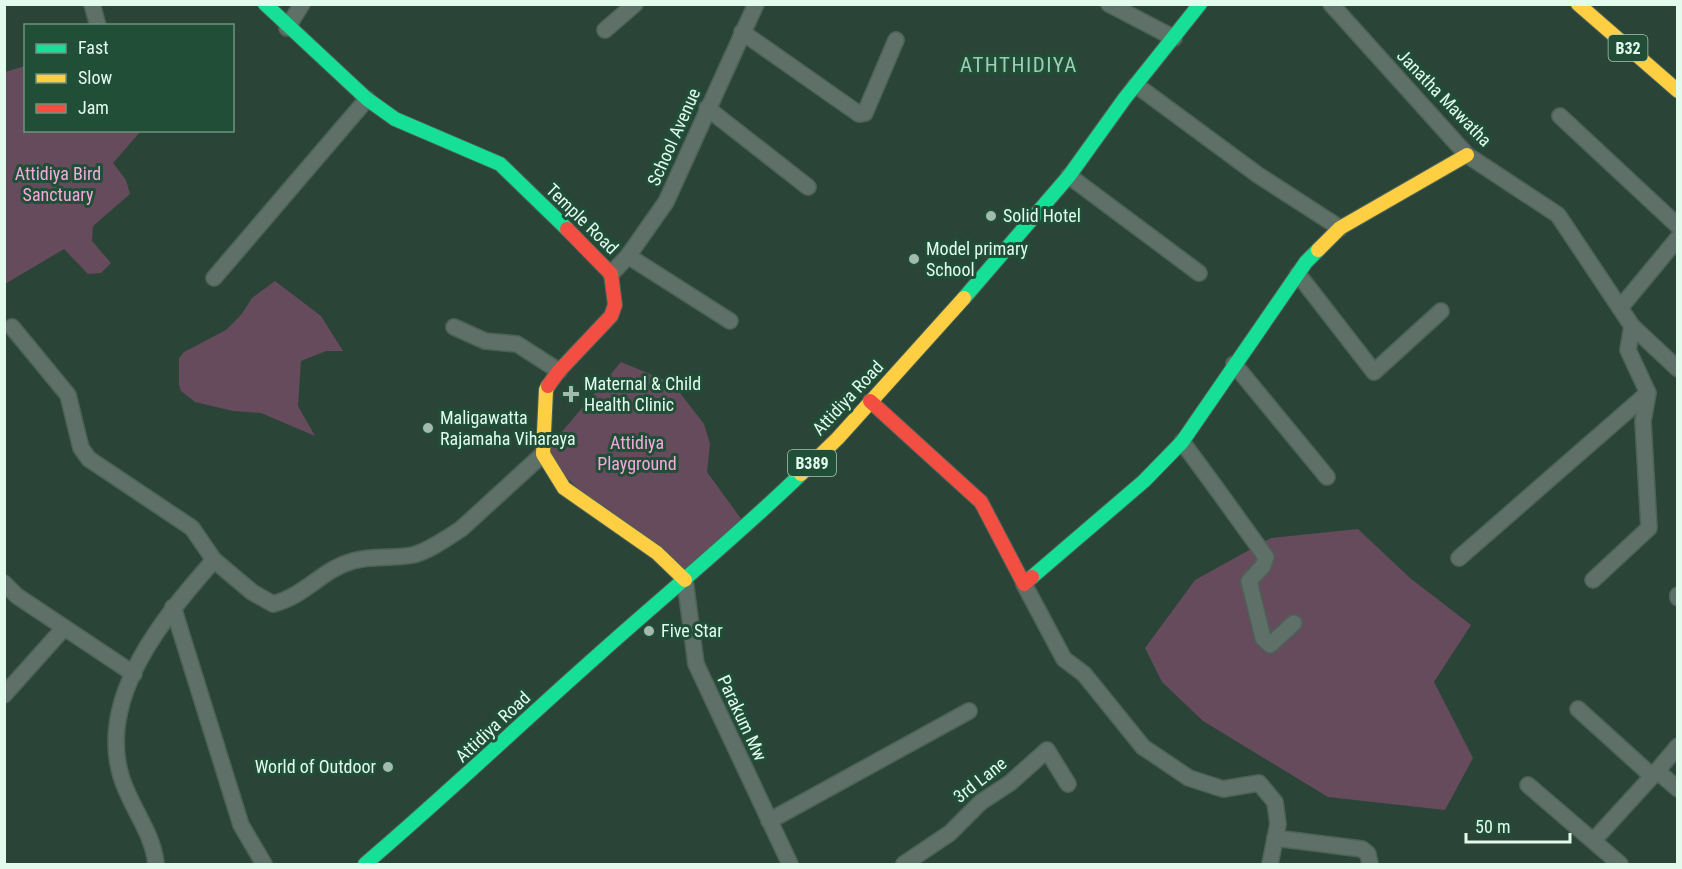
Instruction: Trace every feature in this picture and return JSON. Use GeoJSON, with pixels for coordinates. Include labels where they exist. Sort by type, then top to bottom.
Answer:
{"type":"FeatureCollection","features":[{"type":"Feature","properties":{"kind":"street"},"geometry":{"type":"LineString","coordinates":[[92,4],[97,24]]}},
{"type":"Feature","properties":{"kind":"street","name":"Temple Road"},"geometry":{"type":"LineString","coordinates":[[265,4],[287,28],[367,99],[411,127],[500,164],[611,274],[615,305],[611,316],[559,372],[546,390],[543,454]]}},
{"type":"Feature","properties":{"kind":"street"},"geometry":{"type":"LineString","coordinates":[[287,28],[302,4]]}},
{"type":"Feature","properties":{"kind":"street"},"geometry":{"type":"LineString","coordinates":[[605,30],[634,4]]}},
{"type":"Feature","properties":{"kind":"street","name":"School Avenue"},"geometry":{"type":"LineString","coordinates":[[611,274],[628,256],[666,202],[756,4]]}},
{"type":"Feature","properties":{"kind":"street"},"geometry":{"type":"LineString","coordinates":[[1109,4],[1174,38]]}},
{"type":"Feature","properties":{"kind":"street","name":"Attidiya Road"},"geometry":{"type":"LineString","coordinates":[[365,864],[803,473],[958,306],[1069,176],[1136,85],[1200,4]]}},
{"type":"Feature","properties":{"kind":"street","name":"Janatha Mawatha"},"geometry":{"type":"LineString","coordinates":[[1331,4],[1467,155],[1558,215],[1632,326],[1677,369]]}},
{"type":"Feature","properties":{"kind":"street","name":"B32"},"geometry":{"type":"LineString","coordinates":[[1578,4],[1677,92]]}},
{"type":"Feature","properties":{"kind":"street"},"geometry":{"type":"LineString","coordinates":[[742,32],[859,114],[865,113],[896,40]]}},
{"type":"Feature","properties":{"kind":"street"},"geometry":{"type":"LineString","coordinates":[[1136,85],[1258,175],[1340,228]]}},
{"type":"Feature","properties":{"kind":"street"},"geometry":{"type":"LineString","coordinates":[[214,278],[367,99]]}},
{"type":"Feature","properties":{"kind":"street"},"geometry":{"type":"LineString","coordinates":[[707,108],[808,187]]}},
{"type":"Feature","properties":{"kind":"street"},"geometry":{"type":"LineString","coordinates":[[1560,116],[1677,226]]}},
{"type":"Feature","properties":{"kind":"street"},"geometry":{"type":"LineString","coordinates":[[1024,584],[1144,482],[1182,442],[1298,274],[1340,228],[1467,155]]}},
{"type":"Feature","properties":{"kind":"street"},"geometry":{"type":"LineString","coordinates":[[1069,176],[1199,273]]}},
{"type":"Feature","properties":{"kind":"street"},"geometry":{"type":"LineString","coordinates":[[1620,308],[1677,238]]}},
{"type":"Feature","properties":{"kind":"street"},"geometry":{"type":"LineString","coordinates":[[628,256],[730,321]]}},
{"type":"Feature","properties":{"kind":"street"},"geometry":{"type":"LineString","coordinates":[[1298,274],[1374,372],[1441,311]]}},
{"type":"Feature","properties":{"kind":"street"},"geometry":{"type":"LineString","coordinates":[[1593,580],[1649,528],[1643,421],[1648,393],[1628,350],[1632,326]]}},
{"type":"Feature","properties":{"kind":"street"},"geometry":{"type":"LineString","coordinates":[[12,327],[68,395],[81,448],[89,459],[192,528],[214,560],[252,592],[273,604],[292,599],[334,568],[354,560],[414,555],[446,539],[461,529],[543,454],[564,488],[657,553],[685,580]]}},
{"type":"Feature","properties":{"kind":"street"},"geometry":{"type":"LineString","coordinates":[[454,327],[485,340],[517,344],[559,372]]}},
{"type":"Feature","properties":{"kind":"street"},"geometry":{"type":"LineString","coordinates":[[1234,364],[1327,477]]}},
{"type":"Feature","properties":{"kind":"street"},"geometry":{"type":"LineString","coordinates":[[1459,558],[1648,393]]}},
{"type":"Feature","properties":{"kind":"street"},"geometry":{"type":"LineString","coordinates":[[870,401],[981,502],[1064,659],[1084,674],[1143,747],[1189,778],[1223,789],[1259,783],[1275,802],[1278,824],[1270,864]]}},
{"type":"Feature","properties":{"kind":"street"},"geometry":{"type":"LineString","coordinates":[[1182,442],[1229,502],[1242,527],[1266,557],[1263,566],[1249,581],[1263,638],[1270,645],[1294,623]]}},
{"type":"Feature","properties":{"kind":"street"},"geometry":{"type":"LineString","coordinates":[[156,864],[154,848],[122,780],[114,735],[134,674],[152,636],[173,607],[214,560]]}},
{"type":"Feature","properties":{"kind":"street","name":"Parakum Mw"},"geometry":{"type":"LineString","coordinates":[[685,580],[696,664],[790,864]]}},
{"type":"Feature","properties":{"kind":"street"},"geometry":{"type":"LineString","coordinates":[[4,583],[17,596],[134,674]]}},
{"type":"Feature","properties":{"kind":"street"},"geometry":{"type":"LineString","coordinates":[[173,607],[240,825],[264,864]]}},
{"type":"Feature","properties":{"kind":"street"},"geometry":{"type":"LineString","coordinates":[[4,695],[64,628]]}},
{"type":"Feature","properties":{"kind":"street"},"geometry":{"type":"LineString","coordinates":[[1578,709],[1654,774],[1677,789]]}},
{"type":"Feature","properties":{"kind":"street"},"geometry":{"type":"LineString","coordinates":[[769,821],[969,711]]}},
{"type":"Feature","properties":{"kind":"street"},"geometry":{"type":"LineString","coordinates":[[1594,840],[1677,746]]}},
{"type":"Feature","properties":{"kind":"street","name":"3rd Lane"},"geometry":{"type":"LineString","coordinates":[[904,864],[950,833],[975,807],[1010,783],[1047,750],[1068,784]]}},
{"type":"Feature","properties":{"kind":"street"},"geometry":{"type":"LineString","coordinates":[[1528,785],[1620,864]]}},
{"type":"Feature","properties":{"kind":"street"},"geometry":{"type":"LineString","coordinates":[[1275,838],[1362,849],[1368,854],[1370,864]]}},
{"type":"Feature","properties":{"kind":"green space","name":"Attidiya Bird Sanctuary"},"geometry":{"type":"Polygon","coordinates":[[[24,66],[24,132],[140,132],[113,163],[126,180],[130,194],[93,226],[92,241],[111,263],[101,273],[88,274],[64,249],[5,284],[5,72],[24,66]]]}},
{"type":"Feature","properties":{"kind":"green space"},"geometry":{"type":"Polygon","coordinates":[[[275,281],[321,316],[343,351],[326,351],[301,361],[298,406],[315,436],[261,413],[233,411],[195,402],[181,391],[179,385],[179,358],[184,352],[226,330],[241,315],[252,298],[275,281]]]}},
{"type":"Feature","properties":{"kind":"green space","name":"Attidiya Playground"},"geometry":{"type":"Polygon","coordinates":[[[621,362],[667,381],[680,393],[704,424],[710,444],[707,472],[747,527],[685,580],[609,520],[543,454],[621,362]]]}},
{"type":"Feature","properties":{"kind":"green space"},"geometry":{"type":"Polygon","coordinates":[[[1358,529],[1410,578],[1471,625],[1434,682],[1473,758],[1445,810],[1328,797],[1203,721],[1162,682],[1145,648],[1195,580],[1271,538],[1358,529]]]}},
{"type":"Feature","properties":{"kind":"traffic: fast"},"geometry":{"type":"LineString","coordinates":[[265,4],[367,99],[395,119],[500,164],[567,229]]}},
{"type":"Feature","properties":{"kind":"traffic: fast"},"geometry":{"type":"LineString","coordinates":[[964,298],[1069,176],[1125,98],[1200,4]]}},
{"type":"Feature","properties":{"kind":"traffic: fast"},"geometry":{"type":"LineString","coordinates":[[1032,577],[1144,481],[1182,442],[1306,262],[1318,250]]}},
{"type":"Feature","properties":{"kind":"traffic: fast"},"geometry":{"type":"LineString","coordinates":[[365,864],[801,474]]}},
{"type":"Feature","properties":{"kind":"traffic: slow"},"geometry":{"type":"LineString","coordinates":[[1578,4],[1678,91]]}},
{"type":"Feature","properties":{"kind":"traffic: slow"},"geometry":{"type":"LineString","coordinates":[[1318,250],[1340,228],[1467,155]]}},
{"type":"Feature","properties":{"kind":"traffic: slow"},"geometry":{"type":"LineString","coordinates":[[801,474],[838,438],[964,298]]}},
{"type":"Feature","properties":{"kind":"traffic: slow"},"geometry":{"type":"LineString","coordinates":[[548,386],[543,454],[564,488],[657,553],[685,580]]}},
{"type":"Feature","properties":{"kind":"traffic: jam"},"geometry":{"type":"LineString","coordinates":[[548,386],[559,371],[611,316],[615,305],[611,274],[567,229]]}},
{"type":"Feature","properties":{"kind":"traffic: jam"},"geometry":{"type":"LineString","coordinates":[[870,401],[981,502],[1024,584],[1032,577]]}},
{"type":"Feature","properties":{"kind":"place","name":"Solid Hotel"},"geometry":{"type":"Point","coordinates":[991,216]}},
{"type":"Feature","properties":{"kind":"place","name":"Model primary School"},"geometry":{"type":"Point","coordinates":[914,259]}},
{"type":"Feature","properties":{"kind":"place","name":"Maternal & Child Health Clinic"},"geometry":{"type":"Point","coordinates":[571,394]}},
{"type":"Feature","properties":{"kind":"place","name":"Maligawatta Rajamaha Viharaya"},"geometry":{"type":"Point","coordinates":[428,428]}},
{"type":"Feature","properties":{"kind":"place","name":"Five Star"},"geometry":{"type":"Point","coordinates":[649,631]}},
{"type":"Feature","properties":{"kind":"place","name":"World of Outdoor"},"geometry":{"type":"Point","coordinates":[388,767]}},
{"type":"Feature","properties":{"kind":"district","name":"ATHTHIDIYA"},"geometry":{"type":"Point","coordinates":[1019,65]}}]}
